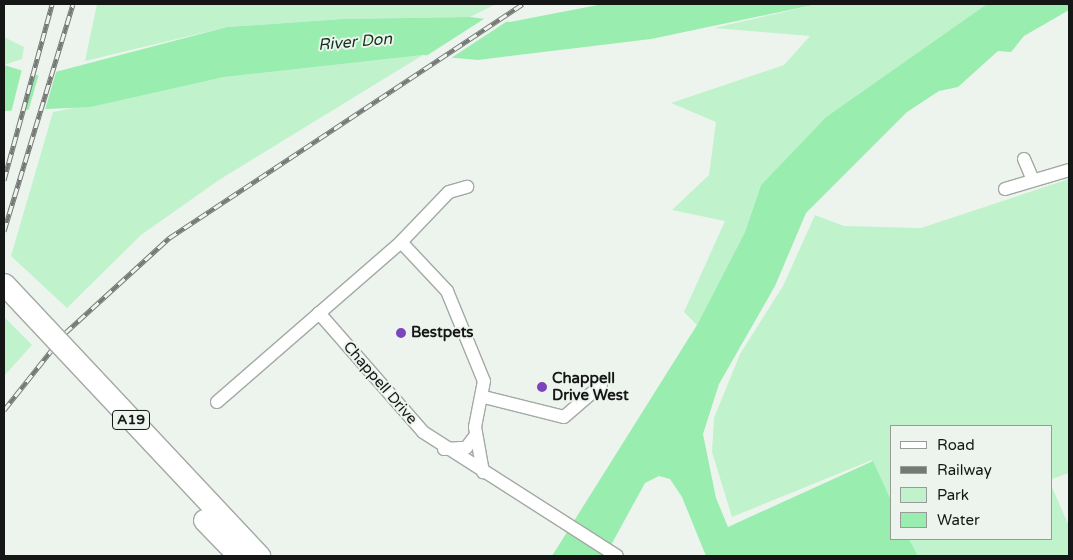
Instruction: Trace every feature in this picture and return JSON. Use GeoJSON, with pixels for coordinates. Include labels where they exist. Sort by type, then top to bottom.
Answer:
{"type":"FeatureCollection","features":[{"type":"Feature","properties":{"kind":"highway","name":"A19"},"geometry":{"type":"LineString","coordinates":[[4,284],[259,556]]}},
{"type":"Feature","properties":{"kind":"highway","name":"A19"},"geometry":{"type":"LineString","coordinates":[[4,303],[239,556]]}},
{"type":"Feature","properties":{"kind":"street"},"geometry":{"type":"LineString","coordinates":[[1024,159],[1033,180]]}},
{"type":"Feature","properties":{"kind":"street"},"geometry":{"type":"LineString","coordinates":[[1005,188],[1069,170]]}},
{"type":"Feature","properties":{"kind":"street"},"geometry":{"type":"LineString","coordinates":[[216,402],[401,242],[449,192],[467,187]]}},
{"type":"Feature","properties":{"kind":"street"},"geometry":{"type":"LineString","coordinates":[[401,242],[447,291],[484,381],[484,397],[475,436],[466,448],[444,448]]}},
{"type":"Feature","properties":{"kind":"street","name":"Chappell Drive"},"geometry":{"type":"LineString","coordinates":[[319,313],[423,432],[444,448],[617,556]]}},
{"type":"Feature","properties":{"kind":"street"},"geometry":{"type":"LineString","coordinates":[[484,397],[564,416],[601,385]]}},
{"type":"Feature","properties":{"kind":"street"},"geometry":{"type":"LineString","coordinates":[[475,436],[483,472]]}},
{"type":"Feature","properties":{"kind":"green space"},"geometry":{"type":"Polygon","coordinates":[[[97,4],[496,4],[470,17],[343,19],[227,27],[85,61],[97,4]]]}},
{"type":"Feature","properties":{"kind":"green space"},"geometry":{"type":"Polygon","coordinates":[[[818,4],[987,4],[826,117],[761,185],[745,232],[697,325],[684,312],[725,221],[672,210],[709,175],[716,122],[671,103],[784,65],[810,36],[714,28],[818,4]]]}},
{"type":"Feature","properties":{"kind":"green space"},"geometry":{"type":"Polygon","coordinates":[[[4,37],[24,47],[22,59],[4,65],[4,37]]]}},
{"type":"Feature","properties":{"kind":"green space"},"geometry":{"type":"Polygon","coordinates":[[[423,55],[219,180],[141,235],[67,308],[11,256],[53,112],[224,77],[423,55]]]}},
{"type":"Feature","properties":{"kind":"green space"},"geometry":{"type":"Polygon","coordinates":[[[1069,179],[1069,473],[1053,479],[1053,425],[890,425],[890,497],[872,460],[732,517],[712,452],[714,418],[740,354],[783,286],[815,215],[844,226],[921,228],[1069,179]]]}},
{"type":"Feature","properties":{"kind":"green space"},"geometry":{"type":"Polygon","coordinates":[[[4,317],[32,345],[4,376],[4,317]]]}},
{"type":"Feature","properties":{"kind":"green space"},"geometry":{"type":"Polygon","coordinates":[[[1053,489],[1069,526],[1069,556],[918,556],[910,540],[1053,540],[1053,489]]]}},
{"type":"Feature","properties":{"kind":"water","name":"River Don"},"geometry":{"type":"Polygon","coordinates":[[[603,4],[818,4],[651,39],[478,60],[423,55],[224,77],[90,107],[4,111],[4,65],[40,76],[227,27],[343,19],[470,17],[510,22],[603,4]]]}},
{"type":"Feature","properties":{"kind":"water"},"geometry":{"type":"Polygon","coordinates":[[[987,4],[1069,4],[1069,10],[1024,36],[1011,52],[998,51],[958,87],[939,91],[907,112],[806,213],[775,286],[719,384],[703,434],[716,498],[728,527],[873,461],[890,498],[890,540],[910,540],[918,556],[706,556],[682,497],[670,479],[659,476],[645,483],[605,556],[552,556],[697,325],[745,232],[761,185],[826,117],[987,4]]]}},
{"type":"Feature","properties":{"kind":"pier"},"geometry":{"type":"Polygon","coordinates":[[[487,17],[509,20],[448,60],[423,58],[487,17]]]}},
{"type":"Feature","properties":{"kind":"pier"},"geometry":{"type":"Polygon","coordinates":[[[22,69],[35,72],[24,112],[11,113],[22,69]]]}},
{"type":"Feature","properties":{"kind":"pier"},"geometry":{"type":"Polygon","coordinates":[[[57,69],[44,113],[28,112],[39,74],[57,69]]]}},
{"type":"Feature","properties":{"kind":"waterway"},"geometry":{"type":"LineString","coordinates":[[1069,378],[1069,390]]}},
{"type":"Feature","properties":{"kind":"railway"},"geometry":{"type":"LineString","coordinates":[[4,180],[52,4]]}},
{"type":"Feature","properties":{"kind":"railway"},"geometry":{"type":"LineString","coordinates":[[4,231],[73,4]]}},
{"type":"Feature","properties":{"kind":"railway"},"geometry":{"type":"LineString","coordinates":[[4,410],[65,333],[169,238],[523,4]]}},
{"type":"Feature","properties":{"kind":"place","name":"Bestpets"},"geometry":{"type":"Point","coordinates":[401,333]}},
{"type":"Feature","properties":{"kind":"place","name":"Chappell Drive West"},"geometry":{"type":"Point","coordinates":[542,387]}}]}
